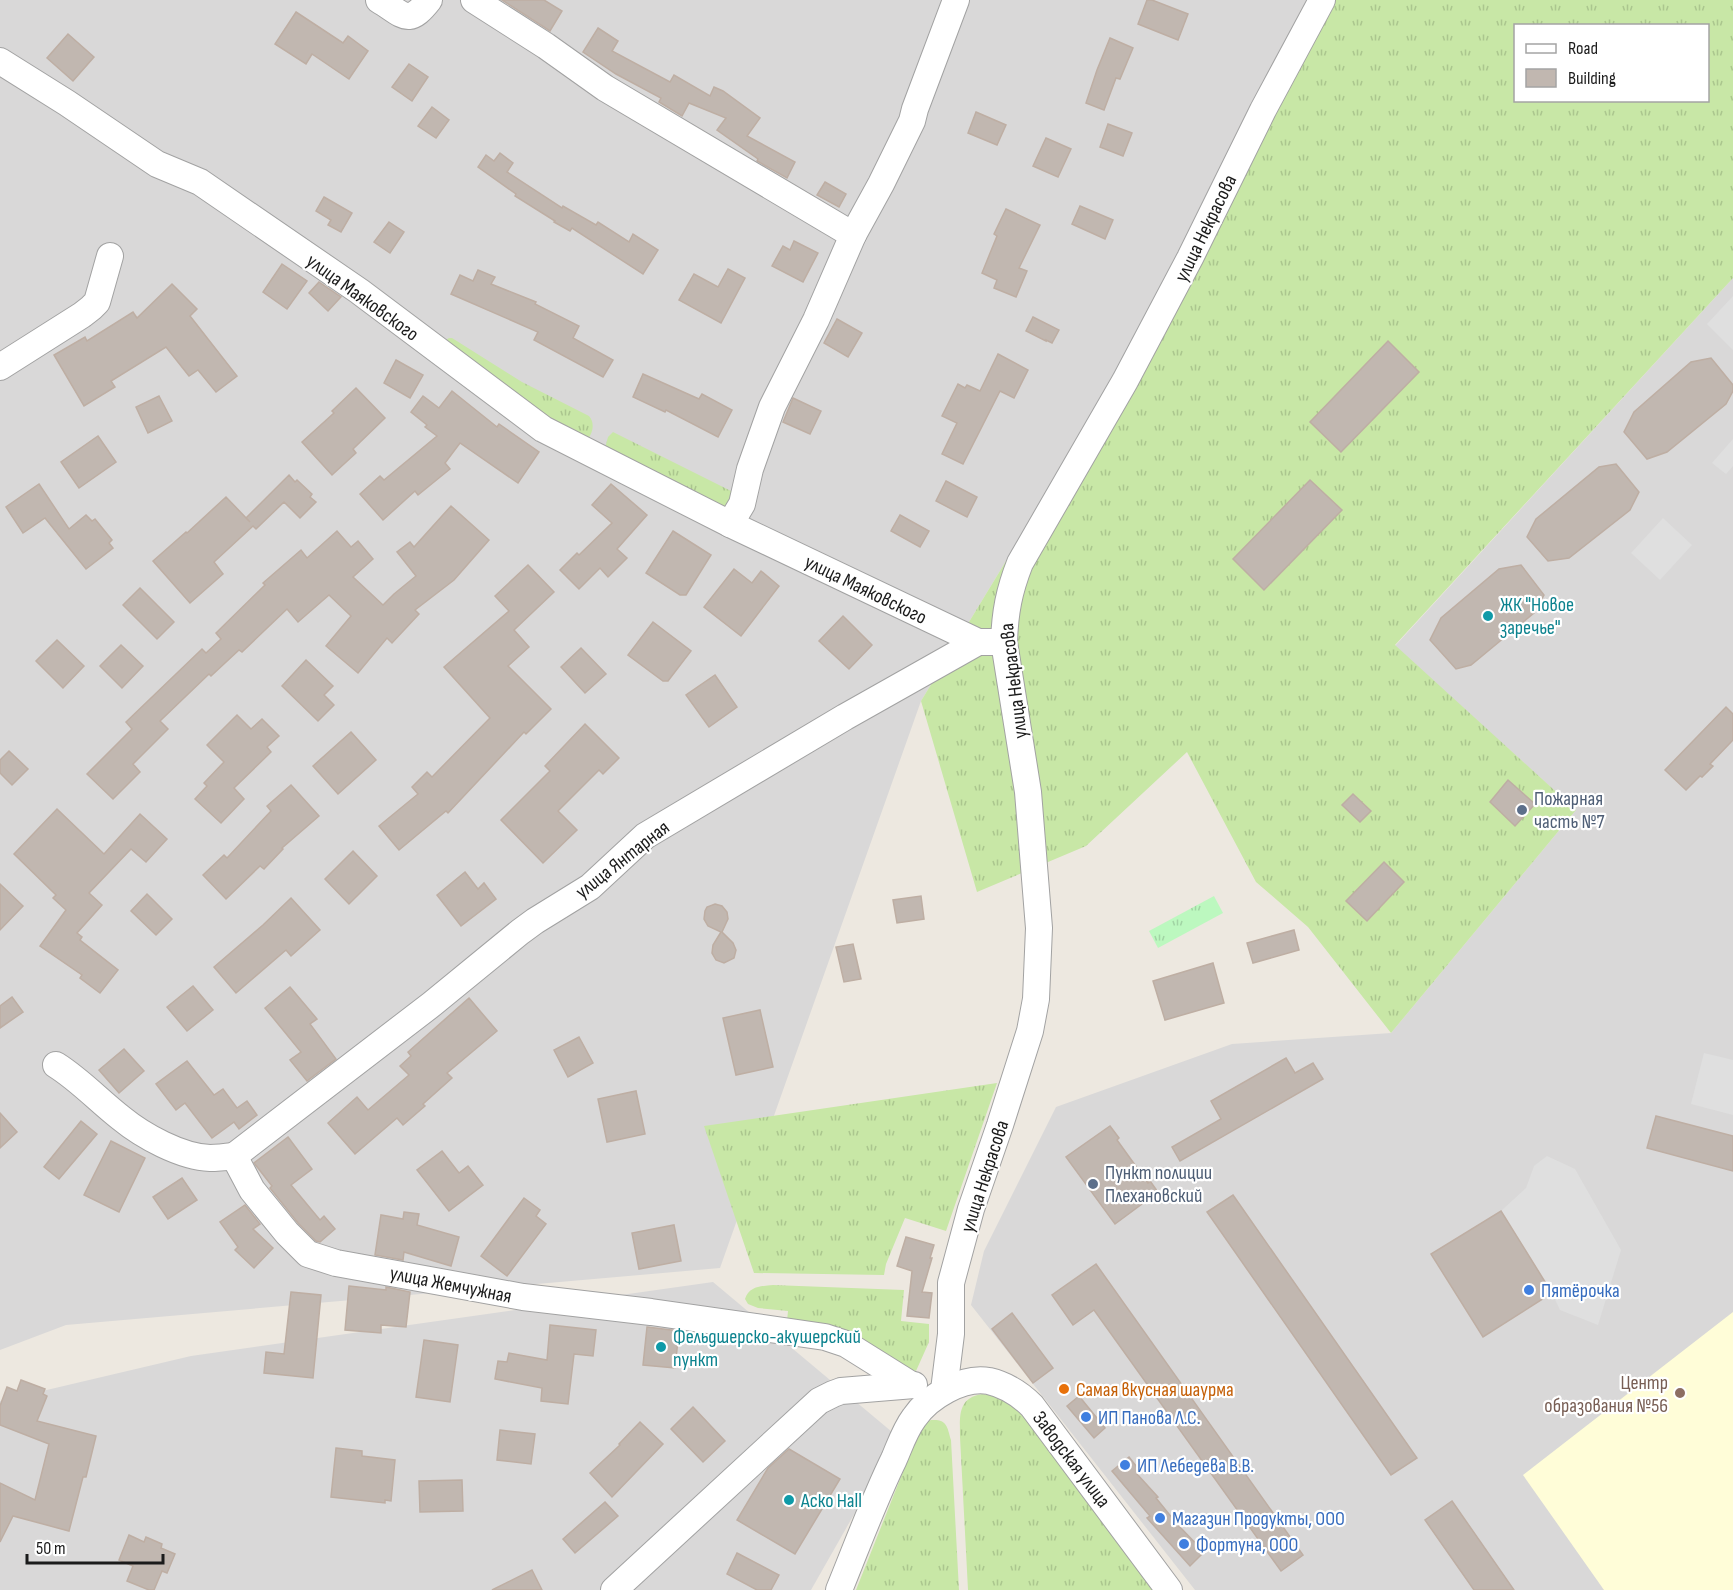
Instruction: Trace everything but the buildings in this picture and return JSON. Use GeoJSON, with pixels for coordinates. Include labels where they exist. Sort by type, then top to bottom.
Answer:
{"type":"FeatureCollection","features":[{"type":"Feature","properties":{"kind":"street"},"geometry":{"type":"LineString","coordinates":[[379,0],[410,17],[418,13],[429,0]]}},
{"type":"Feature","properties":{"kind":"street"},"geometry":{"type":"LineString","coordinates":[[474,0],[546,46],[605,88],[853,235]]}},
{"type":"Feature","properties":{"kind":"street"},"geometry":{"type":"LineString","coordinates":[[730,524],[742,504],[750,469],[772,407],[816,320],[853,235],[909,127],[956,0]]}},
{"type":"Feature","properties":{"kind":"street","name":"улица Некрасова"},"geometry":{"type":"LineString","coordinates":[[944,1390],[951,1334],[951,1283],[971,1209],[1030,1031],[1036,999],[1039,928],[1028,792],[1004,642],[1009,595],[1020,563],[1125,381],[1190,258],[1263,110],[1322,0]]}},
{"type":"Feature","properties":{"kind":"street","name":"улица Маяковского"},"geometry":{"type":"LineString","coordinates":[[0,61],[68,103],[157,164],[209,188],[359,291],[543,429],[730,524],[978,642],[1004,642]]}},
{"type":"Feature","properties":{"kind":"street"},"geometry":{"type":"LineString","coordinates":[[0,367],[94,306],[110,256]]}},
{"type":"Feature","properties":{"kind":"street","name":"улица Янтарная"},"geometry":{"type":"LineString","coordinates":[[234,1156],[432,1004],[520,932],[591,887],[645,836],[845,717],[978,642]]}},
{"type":"Feature","properties":{"kind":"street"},"geometry":{"type":"LineString","coordinates":[[56,1065],[123,1120],[162,1143],[186,1154],[208,1158],[234,1156]]}},
{"type":"Feature","properties":{"kind":"street","name":"улица Жемчужная"},"geometry":{"type":"LineString","coordinates":[[234,1156],[252,1190],[287,1233],[308,1254],[336,1263],[523,1297],[825,1337],[846,1344],[910,1384]]}},
{"type":"Feature","properties":{"kind":"street","name":"Заводская улица"},"geometry":{"type":"LineString","coordinates":[[944,1390],[962,1384],[988,1381],[1016,1391],[1038,1413],[1169,1590]]}},
{"type":"Feature","properties":{"kind":"street"},"geometry":{"type":"LineString","coordinates":[[614,1590],[819,1401],[841,1391],[910,1384],[944,1390]]}},
{"type":"Feature","properties":{"kind":"street"},"geometry":{"type":"LineString","coordinates":[[839,1590],[867,1518],[913,1419],[925,1405],[944,1390]]}},
{"type":"Feature","properties":{"kind":"shaded area"},"geometry":{"type":"Polygon","coordinates":[[[0,0],[1316,0],[1190,258],[921,701],[720,1268],[66,1325],[0,1350],[0,0]]]}},
{"type":"Feature","properties":{"kind":"shaded area"},"geometry":{"type":"Polygon","coordinates":[[[1733,278],[1733,1590],[1195,1590],[971,1305],[984,1251],[1056,1107],[1232,1044],[1391,1033],[1576,810],[1395,646],[1733,278]]]}},
{"type":"Feature","properties":{"kind":"shaded area"},"geometry":{"type":"Polygon","coordinates":[[[1733,296],[1733,350],[1707,324],[1733,296]]]}},
{"type":"Feature","properties":{"kind":"shaded area"},"geometry":{"type":"Polygon","coordinates":[[[1733,439],[1733,466],[1726,474],[1712,463],[1733,439]]]}},
{"type":"Feature","properties":{"kind":"shaded area"},"geometry":{"type":"Polygon","coordinates":[[[1663,518],[1692,545],[1660,580],[1631,553],[1663,518]]]}},
{"type":"Feature","properties":{"kind":"shaded area"},"geometry":{"type":"Polygon","coordinates":[[[1704,1053],[1733,1060],[1733,1115],[1691,1104],[1704,1053]]]}},
{"type":"Feature","properties":{"kind":"shaded area"},"geometry":{"type":"Polygon","coordinates":[[[1547,1156],[1575,1169],[1621,1250],[1598,1325],[1560,1310],[1552,1293],[1501,1211],[1526,1188],[1534,1166],[1547,1156]]]}},
{"type":"Feature","properties":{"kind":"shaded area"},"geometry":{"type":"Polygon","coordinates":[[[713,1282],[898,1437],[811,1590],[0,1590],[0,1401],[191,1356],[713,1282]]]}},
{"type":"Feature","properties":{"kind":"shaded area","name":"Центр образования №56"},"geometry":{"type":"Polygon","coordinates":[[[1733,1312],[1733,1590],[1604,1590],[1523,1475],[1733,1312]]]}},
{"type":"Feature","properties":{"kind":"green space"},"geometry":{"type":"Polygon","coordinates":[[[1316,0],[1733,0],[1733,278],[1395,645],[1576,810],[1391,1033],[1308,927],[1256,882],[1187,752],[1086,846],[977,892],[921,701],[1190,258],[1316,0]]]}},
{"type":"Feature","properties":{"kind":"green space"},"geometry":{"type":"Polygon","coordinates":[[[449,338],[522,382],[589,416],[593,428],[588,439],[540,415],[446,340],[449,338]]]}},
{"type":"Feature","properties":{"kind":"green space"},"geometry":{"type":"Polygon","coordinates":[[[613,432],[735,493],[727,509],[605,448],[608,437],[613,432]]]}},
{"type":"Feature","properties":{"kind":"green space"},"geometry":{"type":"Polygon","coordinates":[[[1214,896],[1223,913],[1158,948],[1149,931],[1214,896]]]}},
{"type":"Feature","properties":{"kind":"green space"},"geometry":{"type":"Polygon","coordinates":[[[997,1083],[946,1231],[905,1218],[886,1264],[884,1275],[754,1273],[704,1126],[997,1083]]]}},
{"type":"Feature","properties":{"kind":"green space"},"geometry":{"type":"Polygon","coordinates":[[[773,1285],[904,1290],[901,1321],[929,1324],[929,1342],[916,1371],[787,1321],[788,1311],[758,1308],[748,1304],[745,1299],[750,1291],[773,1285]]]}},
{"type":"Feature","properties":{"kind":"green space"},"geometry":{"type":"Polygon","coordinates":[[[982,1394],[1001,1397],[1025,1414],[1153,1590],[968,1590],[960,1416],[968,1400],[982,1394]]]}},
{"type":"Feature","properties":{"kind":"green space"},"geometry":{"type":"Polygon","coordinates":[[[931,1420],[945,1424],[951,1440],[959,1590],[856,1590],[918,1434],[931,1420]]]}},
{"type":"Feature","properties":{"kind":"place","name":"ЖК \"Новое заречье\""},"geometry":{"type":"Point","coordinates":[1488,616]}},
{"type":"Feature","properties":{"kind":"place","name":"Пожарная часть №7"},"geometry":{"type":"Point","coordinates":[1522,810]}},
{"type":"Feature","properties":{"kind":"place","name":"Пункт полиции Плехановский"},"geometry":{"type":"Point","coordinates":[1093,1184]}},
{"type":"Feature","properties":{"kind":"place","name":"Пятёрочка"},"geometry":{"type":"Point","coordinates":[1529,1290]}},
{"type":"Feature","properties":{"kind":"place","name":"Фельдшерско-акушерский пункт"},"geometry":{"type":"Point","coordinates":[661,1347]}},
{"type":"Feature","properties":{"kind":"place","name":"Самая вкусная шаурма"},"geometry":{"type":"Point","coordinates":[1064,1389]}},
{"type":"Feature","properties":{"kind":"place","name":"Центр образования №56"},"geometry":{"type":"Point","coordinates":[1680,1393]}},
{"type":"Feature","properties":{"kind":"place","name":"ИП Панова Л.С."},"geometry":{"type":"Point","coordinates":[1086,1417]}},
{"type":"Feature","properties":{"kind":"place","name":"ИП Лебедева В.В."},"geometry":{"type":"Point","coordinates":[1125,1465]}},
{"type":"Feature","properties":{"kind":"place","name":"Аско Hall"},"geometry":{"type":"Point","coordinates":[789,1500]}},
{"type":"Feature","properties":{"kind":"place","name":"Магазин Продукты, ООО"},"geometry":{"type":"Point","coordinates":[1160,1518]}},
{"type":"Feature","properties":{"kind":"place","name":"Фортуна, ООО"},"geometry":{"type":"Point","coordinates":[1184,1544]}}]}
